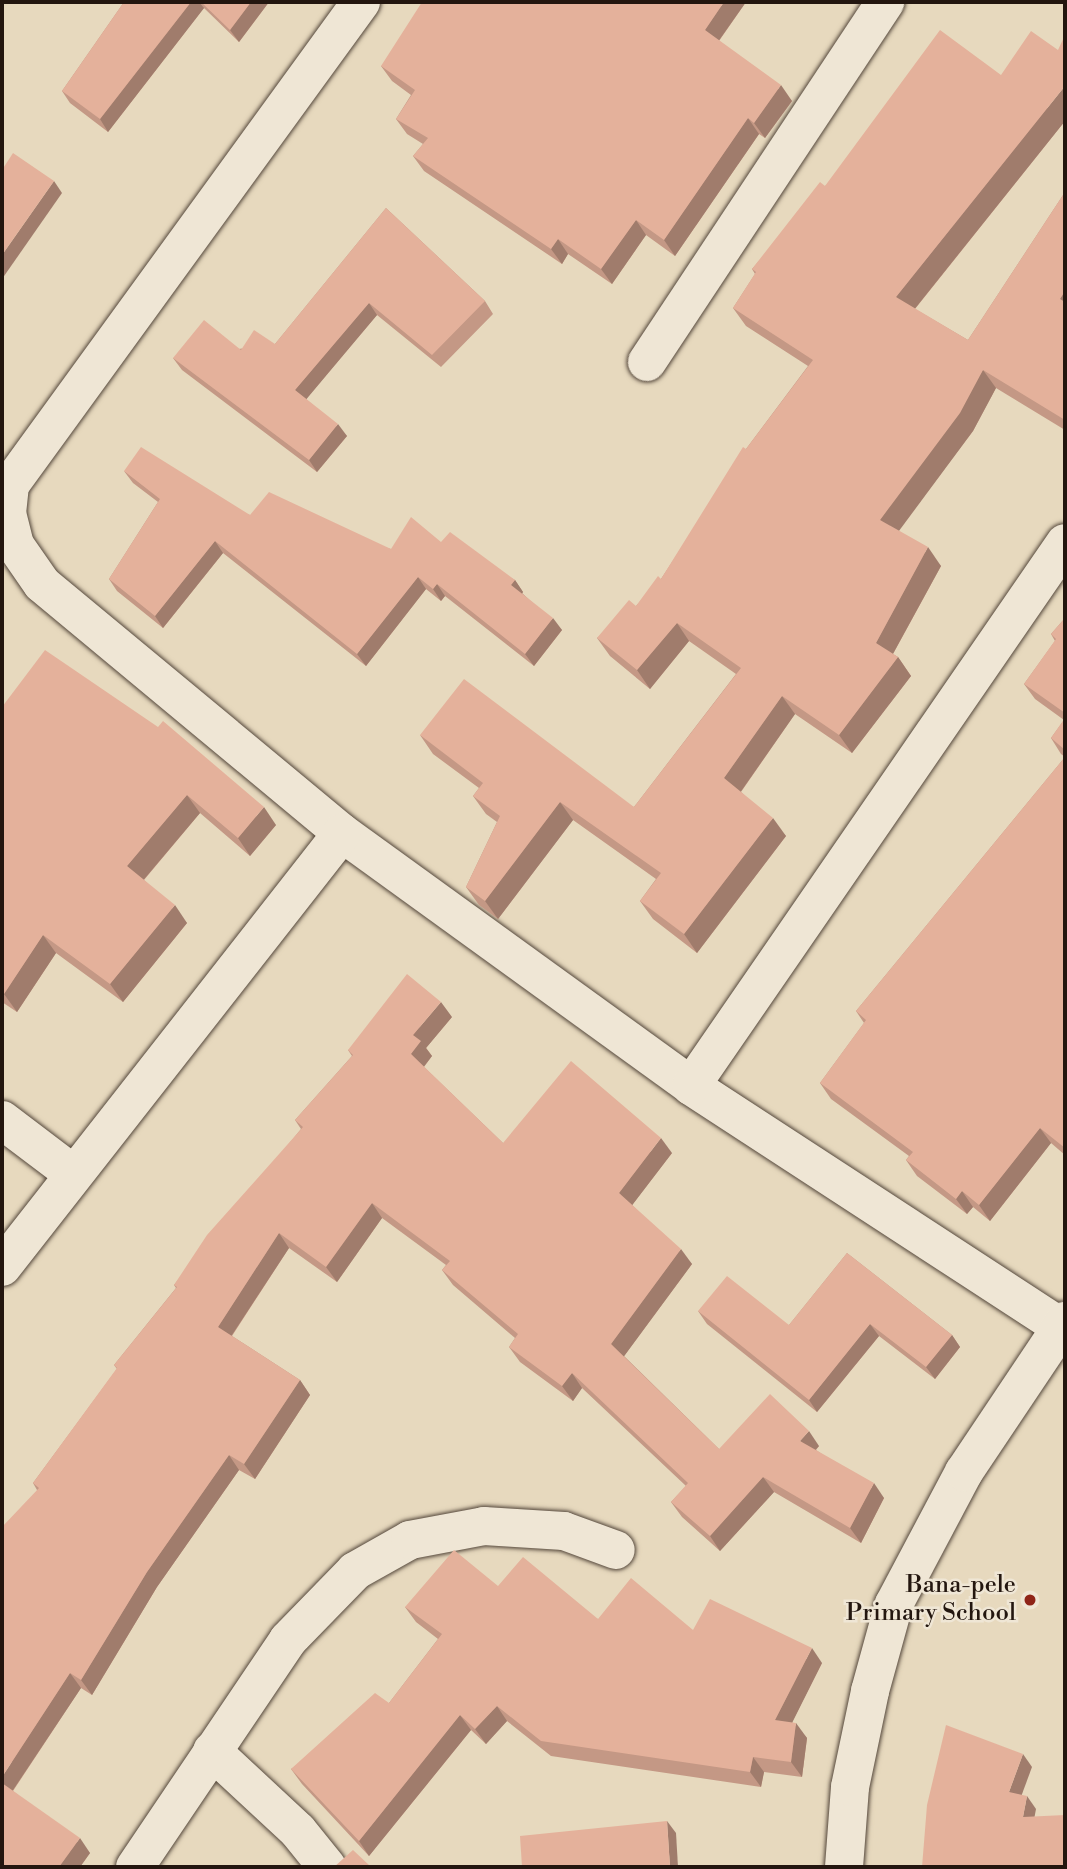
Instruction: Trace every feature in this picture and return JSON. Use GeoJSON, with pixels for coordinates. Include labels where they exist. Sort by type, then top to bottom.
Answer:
{"type":"FeatureCollection","features":[{"type":"Feature","properties":{"kind":"street"},"geometry":{"type":"LineString","coordinates":[[361,2],[10,485],[6,513],[15,545],[41,584],[342,833],[691,1086],[1063,1324],[964,1472],[894,1604],[849,1787],[844,1867]]}},
{"type":"Feature","properties":{"kind":"street"},"geometry":{"type":"LineString","coordinates":[[647,362],[886,2]]}},
{"type":"Feature","properties":{"kind":"street"},"geometry":{"type":"LineString","coordinates":[[691,1086],[1065,543]]}},
{"type":"Feature","properties":{"kind":"street"},"geometry":{"type":"LineString","coordinates":[[2,1266],[72,1173],[342,833]]}},
{"type":"Feature","properties":{"kind":"street"},"geometry":{"type":"LineString","coordinates":[[2,1120],[72,1173]]}},
{"type":"Feature","properties":{"kind":"street"},"geometry":{"type":"LineString","coordinates":[[135,1867],[288,1640],[355,1571],[410,1540],[484,1527],[564,1531],[616,1550]]}},
{"type":"Feature","properties":{"kind":"street"},"geometry":{"type":"LineString","coordinates":[[212,1751],[298,1832],[327,1867]]}},
{"type":"Feature","properties":{"kind":"building"},"geometry":{"type":"Polygon","coordinates":[[[124,2],[191,2],[100,119],[62,91],[124,2]]]}},
{"type":"Feature","properties":{"kind":"building"},"geometry":{"type":"Polygon","coordinates":[[[201,2],[251,2],[230,30],[201,2]]]}},
{"type":"Feature","properties":{"kind":"building"},"geometry":{"type":"Polygon","coordinates":[[[422,2],[724,2],[705,30],[781,85],[754,123],[748,118],[664,240],[636,220],[601,269],[558,239],[551,249],[413,156],[428,138],[396,119],[415,90],[381,66],[422,2]]]}},
{"type":"Feature","properties":{"kind":"building"},"geometry":{"type":"Polygon","coordinates":[[[940,30],[1001,75],[1031,31],[1058,50],[1065,35],[1065,86],[896,297],[968,340],[1065,192],[1065,291],[1060,299],[1065,302],[1065,420],[983,370],[960,413],[880,520],[928,547],[876,643],[898,657],[839,735],[782,696],[724,778],[773,818],[684,934],[640,901],[661,873],[560,802],[485,901],[466,887],[500,816],[473,796],[483,783],[420,735],[464,679],[634,807],[741,668],[677,623],[637,670],[597,638],[629,600],[636,606],[658,576],[661,579],[743,447],[746,449],[813,360],[733,308],[756,272],[752,269],[820,182],[825,186],[940,30]]]}},
{"type":"Feature","properties":{"kind":"building"},"geometry":{"type":"Polygon","coordinates":[[[13,153],[54,181],[2,255],[2,170],[13,153]]]}},
{"type":"Feature","properties":{"kind":"building"},"geometry":{"type":"Polygon","coordinates":[[[386,208],[485,301],[432,355],[369,303],[295,390],[338,424],[309,460],[173,358],[204,320],[241,350],[254,330],[275,344],[386,208]]]}},
{"type":"Feature","properties":{"kind":"building"},"geometry":{"type":"Polygon","coordinates":[[[141,447],[250,515],[269,492],[391,549],[411,517],[441,542],[450,532],[515,580],[511,585],[553,618],[525,654],[437,584],[433,589],[418,577],[357,654],[215,541],[155,616],[109,579],[160,499],[124,471],[141,447]]]}},
{"type":"Feature","properties":{"kind":"building"},"geometry":{"type":"Polygon","coordinates":[[[1065,618],[1065,713],[1024,684],[1056,639],[1051,634],[1065,618]]]}},
{"type":"Feature","properties":{"kind":"building"},"geometry":{"type":"Polygon","coordinates":[[[45,650],[158,727],[163,721],[264,807],[238,838],[187,795],[127,866],[175,905],[110,984],[43,935],[4,994],[2,707],[45,650]]]}},
{"type":"Feature","properties":{"kind":"building"},"geometry":{"type":"Polygon","coordinates":[[[1065,718],[1065,750],[1051,738],[1065,718]]]}},
{"type":"Feature","properties":{"kind":"building"},"geometry":{"type":"Polygon","coordinates":[[[1065,757],[1065,1148],[1040,1128],[979,1205],[962,1191],[956,1199],[906,1160],[913,1152],[820,1083],[866,1020],[856,1011],[1065,757]]]}},
{"type":"Feature","properties":{"kind":"building"},"geometry":{"type":"Polygon","coordinates":[[[407,974],[441,1002],[413,1035],[421,1041],[411,1054],[503,1143],[571,1061],[661,1138],[619,1193],[681,1249],[611,1344],[719,1449],[770,1394],[809,1431],[800,1441],[874,1483],[850,1528],[763,1477],[710,1536],[671,1502],[688,1483],[572,1373],[562,1386],[509,1347],[518,1334],[442,1270],[450,1261],[372,1203],[326,1267],[279,1233],[218,1327],[300,1380],[244,1464],[229,1455],[147,1572],[81,1680],[70,1673],[2,1777],[2,1527],[39,1488],[33,1483],[117,1368],[114,1365],[177,1287],[174,1285],[207,1235],[303,1127],[295,1120],[353,1055],[348,1050],[407,974]]]}},
{"type":"Feature","properties":{"kind":"building"},"geometry":{"type":"Polygon","coordinates":[[[847,1253],[952,1335],[926,1367],[870,1324],[809,1400],[698,1311],[727,1276],[789,1325],[847,1253]]]}},
{"type":"Feature","properties":{"kind":"building"},"geometry":{"type":"Polygon","coordinates":[[[454,1550],[498,1586],[523,1557],[598,1619],[631,1578],[693,1630],[710,1599],[812,1648],[775,1720],[796,1723],[791,1762],[753,1757],[750,1772],[541,1741],[497,1706],[475,1729],[460,1715],[359,1841],[291,1769],[375,1693],[389,1703],[442,1634],[405,1607],[454,1550]]]}},
{"type":"Feature","properties":{"kind":"building"},"geometry":{"type":"Polygon","coordinates":[[[946,1725],[1023,1754],[1009,1792],[1027,1796],[1023,1817],[1065,1815],[1065,1867],[922,1867],[927,1805],[946,1725]]]}},
{"type":"Feature","properties":{"kind":"building"},"geometry":{"type":"Polygon","coordinates":[[[2,1783],[80,1838],[59,1867],[2,1867],[2,1783]]]}},
{"type":"Feature","properties":{"kind":"building"},"geometry":{"type":"Polygon","coordinates":[[[667,1821],[670,1867],[522,1867],[520,1836],[667,1821]]]}},
{"type":"Feature","properties":{"kind":"building"},"geometry":{"type":"Polygon","coordinates":[[[353,1850],[370,1867],[334,1867],[353,1850]]]}},
{"type":"Feature","properties":{"kind":"place","name":"Bana-pele Primary School"},"geometry":{"type":"Point","coordinates":[1030,1600]}}]}
